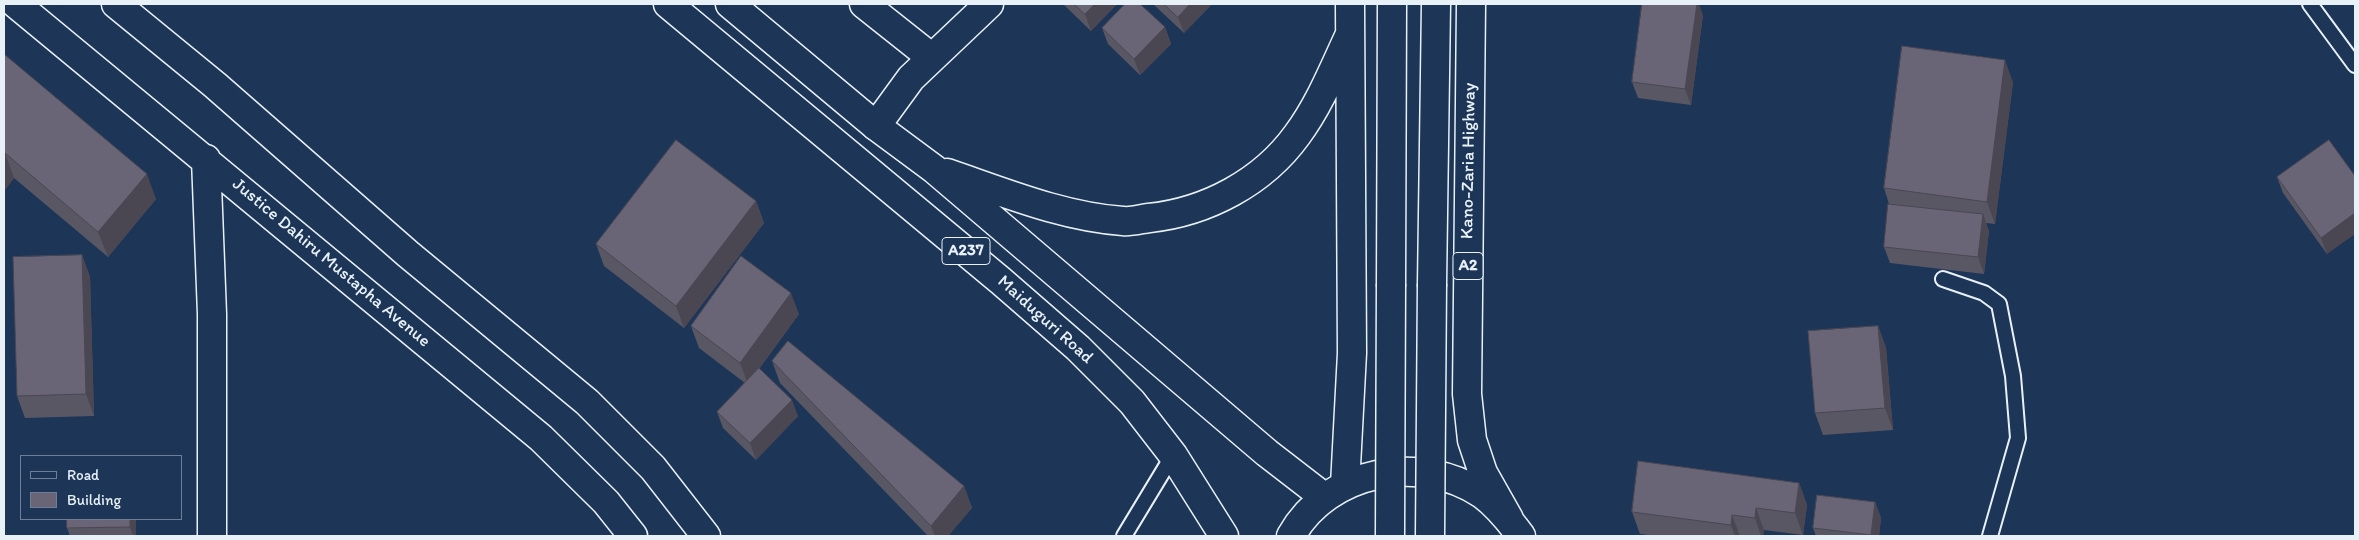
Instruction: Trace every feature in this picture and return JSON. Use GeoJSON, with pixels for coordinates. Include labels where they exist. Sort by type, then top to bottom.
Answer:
{"type":"FeatureCollection","features":[{"type":"Feature","properties":{"kind":"main road","name":"Justice Dahiru Mustapha Avenue"},"geometry":{"type":"LineString","coordinates":[[16,4],[206,159],[541,438],[606,502],[632,536]]}},
{"type":"Feature","properties":{"kind":"main road"},"geometry":{"type":"LineString","coordinates":[[118,4],[215,85],[408,254],[587,402],[653,468],[704,536]]}},
{"type":"Feature","properties":{"kind":"main road","name":"Maiduguri Road"},"geometry":{"type":"LineString","coordinates":[[668,4],[1001,281],[1078,348],[1132,402],[1173,455],[1224,536]]}},
{"type":"Feature","properties":{"kind":"main road","name":"A237"},"geometry":{"type":"LineString","coordinates":[[730,4],[876,126],[934,169],[1267,453],[1335,491]]}},
{"type":"Feature","properties":{"kind":"main road"},"geometry":{"type":"LineString","coordinates":[[864,4],[932,58]]}},
{"type":"Feature","properties":{"kind":"main road"},"geometry":{"type":"LineString","coordinates":[[876,126],[911,78],[989,4]]}},
{"type":"Feature","properties":{"kind":"main road"},"geometry":{"type":"LineString","coordinates":[[1335,491],[1352,353],[1350,4]]}},
{"type":"Feature","properties":{"kind":"main road"},"geometry":{"type":"LineString","coordinates":[[1390,536],[1392,4]]}},
{"type":"Feature","properties":{"kind":"main road","name":"A2"},"geometry":{"type":"LineString","coordinates":[[1430,536],[1436,4]]}},
{"type":"Feature","properties":{"kind":"main road","name":"Kano-Zaria Highway"},"geometry":{"type":"LineString","coordinates":[[1471,4],[1468,394],[1472,440],[1483,473],[1515,528]]}},
{"type":"Feature","properties":{"kind":"main road"},"geometry":{"type":"LineString","coordinates":[[934,169],[1078,214],[1115,220],[1124,221],[1166,216],[1201,207],[1236,190],[1269,166],[1297,136],[1316,107],[1350,34]]}},
{"type":"Feature","properties":{"kind":"main road"},"geometry":{"type":"LineString","coordinates":[[206,159],[212,314],[212,536]]}},
{"type":"Feature","properties":{"kind":"main road"},"geometry":{"type":"LineString","coordinates":[[1291,536],[1299,522],[1335,491],[1379,473],[1415,471],[1450,478],[1482,495],[1515,528]]}},
{"type":"Feature","properties":{"kind":"lane"},"geometry":{"type":"LineString","coordinates":[[2310,4],[2355,65]]}},
{"type":"Feature","properties":{"kind":"lane"},"geometry":{"type":"LineString","coordinates":[[1942,279],[1984,293],[1999,304],[2013,376],[2018,438],[1990,536]]}},
{"type":"Feature","properties":{"kind":"lane"},"geometry":{"type":"LineString","coordinates":[[1124,536],[1173,455]]}},
{"type":"Feature","properties":{"kind":"building"},"geometry":{"type":"Polygon","coordinates":[[[1074,4],[1095,4],[1085,14],[1074,4]]]}},
{"type":"Feature","properties":{"kind":"building"},"geometry":{"type":"Polygon","coordinates":[[[1125,4],[1140,4],[1165,27],[1134,59],[1102,28],[1125,4]]]}},
{"type":"Feature","properties":{"kind":"building"},"geometry":{"type":"Polygon","coordinates":[[[1164,4],[1190,4],[1178,17],[1164,4]]]}},
{"type":"Feature","properties":{"kind":"building"},"geometry":{"type":"Polygon","coordinates":[[[1642,4],[1697,4],[1685,89],[1632,82],[1642,4]]]}},
{"type":"Feature","properties":{"kind":"building"},"geometry":{"type":"Polygon","coordinates":[[[1902,46],[2005,60],[1987,202],[1884,188],[1902,46]]]}},
{"type":"Feature","properties":{"kind":"building"},"geometry":{"type":"Polygon","coordinates":[[[4,54],[147,174],[98,232],[4,154],[4,54]]]}},
{"type":"Feature","properties":{"kind":"building"},"geometry":{"type":"Polygon","coordinates":[[[676,140],[756,201],[676,306],[596,244],[676,140]]]}},
{"type":"Feature","properties":{"kind":"building"},"geometry":{"type":"Polygon","coordinates":[[[2329,140],[2355,176],[2355,213],[2321,238],[2277,177],[2329,140]]]}},
{"type":"Feature","properties":{"kind":"building"},"geometry":{"type":"Polygon","coordinates":[[[1888,204],[1983,214],[1978,257],[1884,247],[1888,204]]]}},
{"type":"Feature","properties":{"kind":"building"},"geometry":{"type":"Polygon","coordinates":[[[82,255],[86,394],[17,396],[13,257],[82,255]]]}},
{"type":"Feature","properties":{"kind":"building"},"geometry":{"type":"Polygon","coordinates":[[[741,256],[791,293],[740,363],[691,326],[741,256]]]}},
{"type":"Feature","properties":{"kind":"building"},"geometry":{"type":"Polygon","coordinates":[[[1878,326],[1885,408],[1815,413],[1808,331],[1878,326]]]}},
{"type":"Feature","properties":{"kind":"building"},"geometry":{"type":"Polygon","coordinates":[[[788,341],[964,486],[931,526],[772,361],[788,341]]]}},
{"type":"Feature","properties":{"kind":"building"},"geometry":{"type":"Polygon","coordinates":[[[759,368],[792,400],[750,443],[717,412],[759,368]]]}},
{"type":"Feature","properties":{"kind":"building"},"geometry":{"type":"Polygon","coordinates":[[[1638,461],[1799,483],[1795,513],[1756,508],[1755,518],[1732,515],[1731,525],[1632,512],[1638,461]]]}},
{"type":"Feature","properties":{"kind":"building"},"geometry":{"type":"Polygon","coordinates":[[[1817,495],[1875,502],[1871,535],[1813,528],[1817,495]]]}},
{"type":"Feature","properties":{"kind":"building"},"geometry":{"type":"Polygon","coordinates":[[[67,520],[130,520],[130,527],[67,528],[67,520]]]}}]}
